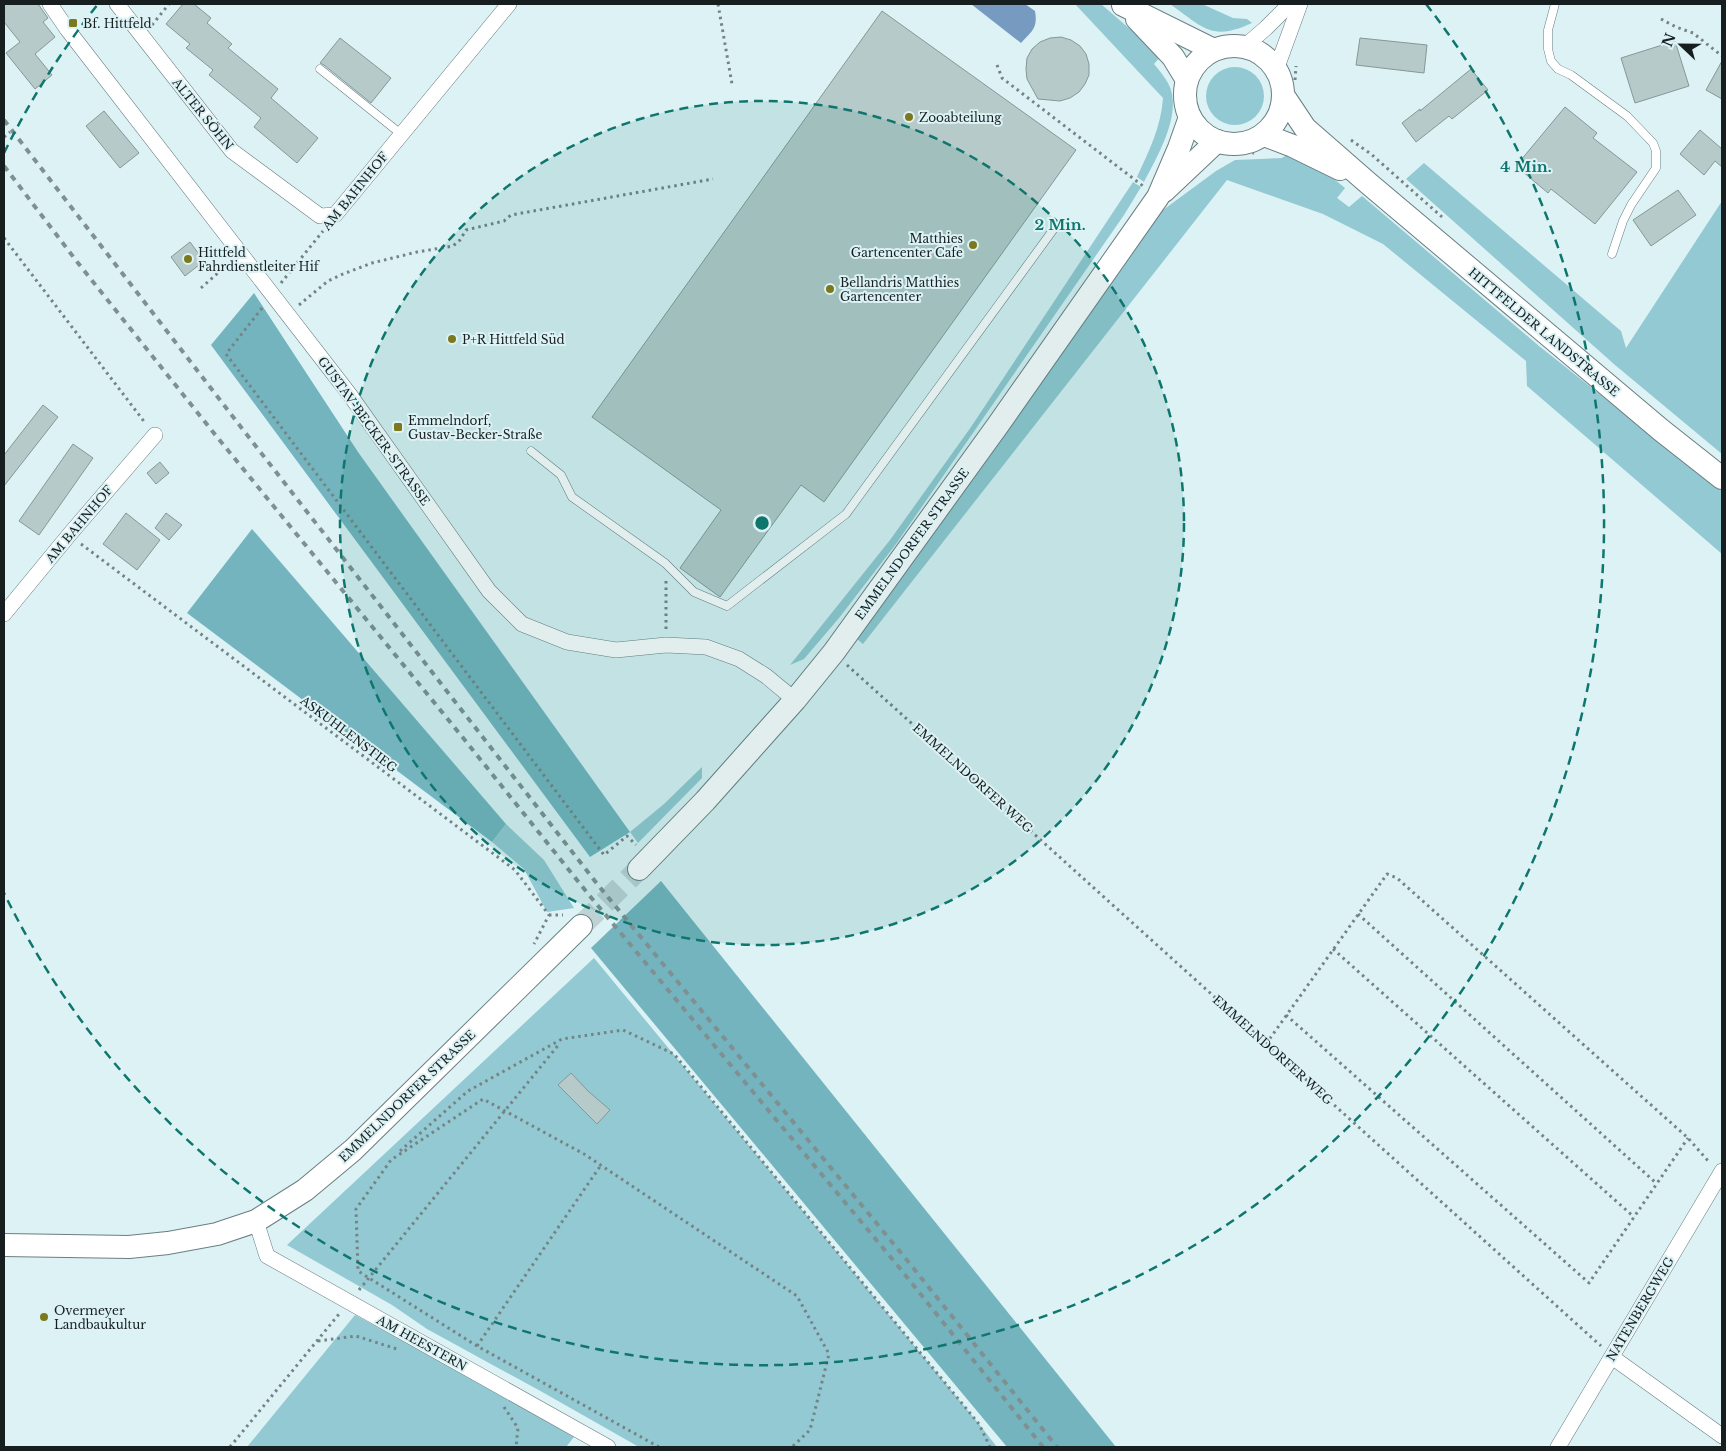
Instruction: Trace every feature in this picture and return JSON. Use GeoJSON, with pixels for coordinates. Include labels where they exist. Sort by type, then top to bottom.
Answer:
{"type":"FeatureCollection","features":[{"type":"Feature","properties":{"kind":"street","name":"GUSTAV-BECKER-STRASSE"},"geometry":{"type":"LineString","coordinates":[[50,4],[67,29],[350,395],[489,591],[522,624],[567,642],[616,650],[666,645],[706,647],[739,659],[766,676],[795,700]]}},
{"type":"Feature","properties":{"kind":"street","name":"ALTER SÖHN"},"geometry":{"type":"LineString","coordinates":[[117,4],[232,151],[320,216],[335,214]]}},
{"type":"Feature","properties":{"kind":"street","name":"AM BAHNHOF"},"geometry":{"type":"LineString","coordinates":[[335,214],[509,4]]}},
{"type":"Feature","properties":{"kind":"street"},"geometry":{"type":"LineString","coordinates":[[1123,4],[1214,50]]}},
{"type":"Feature","properties":{"kind":"street"},"geometry":{"type":"LineString","coordinates":[[1123,4],[1173,57],[1188,80]]}},
{"type":"Feature","properties":{"kind":"street"},"geometry":{"type":"LineString","coordinates":[[1244,47],[1290,4]]}},
{"type":"Feature","properties":{"kind":"street"},"geometry":{"type":"LineString","coordinates":[[1276,70],[1300,4]]}},
{"type":"Feature","properties":{"kind":"street"},"geometry":{"type":"LineString","coordinates":[[1276,70],[1268,59],[1244,47],[1223,47],[1214,50],[1202,58],[1188,80],[1185,92],[1186,105],[1190,117],[1197,128],[1206,136],[1217,141],[1233,144],[1249,142],[1264,134],[1274,124],[1290,91]]}},
{"type":"Feature","properties":{"kind":"street","name":"HITTFELDER LANDSTRASSE"},"geometry":{"type":"LineString","coordinates":[[1276,70],[1281,82],[1290,91],[1305,128],[1661,430],[1722,478]]}},
{"type":"Feature","properties":{"kind":"street","name":"EMMELNDORFER STRASSE"},"geometry":{"type":"LineString","coordinates":[[1158,197],[1190,117]]}},
{"type":"Feature","properties":{"kind":"street","name":"HITTFELDER LANDSTRASSE"},"geometry":{"type":"LineString","coordinates":[[1264,134],[1293,146],[1368,183]]}},
{"type":"Feature","properties":{"kind":"street","name":"EMMELNDORFER STRASSE"},"geometry":{"type":"LineString","coordinates":[[639,859],[705,801],[795,700],[834,652],[998,425],[1158,197],[1217,141]]}},
{"type":"Feature","properties":{"kind":"street","name":"AM BAHNHOF"},"geometry":{"type":"LineString","coordinates":[[4,614],[155,435]]}},
{"type":"Feature","properties":{"kind":"street","name":"EMMELNDORFER STRASSE"},"geometry":{"type":"LineString","coordinates":[[4,1245],[128,1247],[217,1234],[256,1221],[305,1190],[353,1150],[581,926]]}},
{"type":"Feature","properties":{"kind":"street","name":"NATENBERGWEG"},"geometry":{"type":"LineString","coordinates":[[1558,1447],[1721,1173]]}},
{"type":"Feature","properties":{"kind":"street","name":"AM HEESTERN"},"geometry":{"type":"LineString","coordinates":[[256,1221],[267,1256],[608,1447]]}},
{"type":"Feature","properties":{"kind":"street"},"geometry":{"type":"LineString","coordinates":[[1612,1356],[1722,1436]]}},
{"type":"Feature","properties":{"kind":"lane"},"geometry":{"type":"LineString","coordinates":[[1555,4],[1548,30],[1548,49],[1551,61],[1558,69],[1571,75],[1627,116],[1653,143],[1656,151],[1656,168],[1631,205],[1623,221],[1612,254]]}},
{"type":"Feature","properties":{"kind":"lane"},"geometry":{"type":"LineString","coordinates":[[320,69],[401,134]]}},
{"type":"Feature","properties":{"kind":"lane"},"geometry":{"type":"LineString","coordinates":[[531,451],[561,475],[572,497],[666,563],[694,592],[727,606],[846,514],[1053,230]]}},
{"type":"Feature","properties":{"kind":"path"},"geometry":{"type":"LineString","coordinates":[[142,37],[168,4]]}},
{"type":"Feature","properties":{"kind":"path"},"geometry":{"type":"LineString","coordinates":[[718,4],[732,84]]}},
{"type":"Feature","properties":{"kind":"path"},"geometry":{"type":"LineString","coordinates":[[1661,19],[1693,33],[1722,56]]}},
{"type":"Feature","properties":{"kind":"path"},"geometry":{"type":"LineString","coordinates":[[1285,42],[1298,52],[1290,91]]}},
{"type":"Feature","properties":{"kind":"path"},"geometry":{"type":"LineString","coordinates":[[997,65],[1002,78],[1158,197]]}},
{"type":"Feature","properties":{"kind":"path"},"geometry":{"type":"LineString","coordinates":[[4,137],[10,132]]}},
{"type":"Feature","properties":{"kind":"path"},"geometry":{"type":"LineString","coordinates":[[1346,136],[1370,154],[1444,219]]}},
{"type":"Feature","properties":{"kind":"path"},"geometry":{"type":"LineString","coordinates":[[298,306],[328,281],[343,274],[372,263],[417,252],[453,246],[460,240],[466,230],[504,221],[511,215],[713,179]]}},
{"type":"Feature","properties":{"kind":"path","name":"AM BAHNHOF"},"geometry":{"type":"LineString","coordinates":[[335,214],[226,354],[604,855],[627,836],[639,859]]}},
{"type":"Feature","properties":{"kind":"path"},"geometry":{"type":"LineString","coordinates":[[4,238],[155,435]]}},
{"type":"Feature","properties":{"kind":"path"},"geometry":{"type":"LineString","coordinates":[[201,288],[240,252]]}},
{"type":"Feature","properties":{"kind":"path","name":"ASKUHLENSTIEG"},"geometry":{"type":"LineString","coordinates":[[69,535],[515,870],[549,915],[532,946]]}},
{"type":"Feature","properties":{"kind":"path"},"geometry":{"type":"LineString","coordinates":[[666,563],[666,645]]}},
{"type":"Feature","properties":{"kind":"path","name":"EMMELNDORFER WEG"},"geometry":{"type":"LineString","coordinates":[[834,652],[1612,1356]]}},
{"type":"Feature","properties":{"kind":"path"},"geometry":{"type":"LineString","coordinates":[[1266,1044],[1386,874],[1397,878],[1688,1138],[1721,1173]]}},
{"type":"Feature","properties":{"kind":"path"},"geometry":{"type":"LineString","coordinates":[[1358,914],[1656,1183]]}},
{"type":"Feature","properties":{"kind":"path"},"geometry":{"type":"LineString","coordinates":[[1333,949],[1634,1217]]}},
{"type":"Feature","properties":{"kind":"path"},"geometry":{"type":"LineString","coordinates":[[1286,1015],[1589,1283],[1688,1138]]}},
{"type":"Feature","properties":{"kind":"path"},"geometry":{"type":"LineString","coordinates":[[659,1447],[477,1346],[358,1271],[356,1209],[390,1160],[468,1091],[562,1040],[623,1030],[674,1054],[979,1424],[990,1447]]}},
{"type":"Feature","properties":{"kind":"path"},"geometry":{"type":"LineString","coordinates":[[230,1447],[562,1040]]}},
{"type":"Feature","properties":{"kind":"path"},"geometry":{"type":"LineString","coordinates":[[390,1160],[483,1099],[584,1154],[797,1296],[829,1354],[810,1430],[792,1447]]}},
{"type":"Feature","properties":{"kind":"path"},"geometry":{"type":"LineString","coordinates":[[477,1346],[601,1165]]}},
{"type":"Feature","properties":{"kind":"path"},"geometry":{"type":"LineString","coordinates":[[317,1341],[356,1336],[398,1349]]}},
{"type":"Feature","properties":{"kind":"path"},"geometry":{"type":"LineString","coordinates":[[510,1410],[502,1405],[518,1428],[516,1447]]}},
{"type":"Feature","properties":{"kind":"shaded area"},"geometry":{"type":"Polygon","coordinates":[[[971,4],[1025,4],[1035,11],[1035,25],[1021,43],[971,4]]]}},
{"type":"Feature","properties":{"kind":"shaded area"},"geometry":{"type":"Polygon","coordinates":[[[1075,4],[1101,4],[1161,56],[1154,64],[1168,83],[1173,107],[1171,120],[1162,147],[1144,182],[1137,177],[1157,129],[1163,98],[1075,4]]]}},
{"type":"Feature","properties":{"kind":"shaded area"},"geometry":{"type":"Polygon","coordinates":[[[1170,4],[1202,4],[1233,18],[1247,19],[1252,23],[1227,31],[1208,29],[1170,4]]]}},
{"type":"Feature","properties":{"kind":"shaded area"},"geometry":{"type":"Polygon","coordinates":[[[1229,67],[1241,67],[1256,75],[1264,90],[1264,102],[1256,117],[1241,125],[1229,125],[1214,117],[1206,102],[1206,90],[1214,75],[1229,67]]]}},
{"type":"Feature","properties":{"kind":"shaded area"},"geometry":{"type":"Polygon","coordinates":[[[1288,154],[1329,175],[1345,188],[1337,198],[1349,207],[1362,196],[1539,346],[1722,491],[1722,554],[1527,386],[1526,361],[1383,244],[1323,214],[1227,180],[863,644],[857,639],[1159,213],[1216,171],[1235,160],[1282,158],[1288,154]]]}},
{"type":"Feature","properties":{"kind":"shaded area"},"geometry":{"type":"Polygon","coordinates":[[[1424,163],[1621,331],[1626,348],[1722,201],[1722,454],[1615,365],[1406,179],[1424,163]]]}},
{"type":"Feature","properties":{"kind":"shaded area"},"geometry":{"type":"Polygon","coordinates":[[[1133,182],[1141,187],[1124,215],[896,544],[839,618],[804,659],[790,665],[890,540],[971,427],[1133,182]]]}},
{"type":"Feature","properties":{"kind":"shaded area"},"geometry":{"type":"Polygon","coordinates":[[[254,293],[358,452],[630,832],[590,857],[211,345],[254,293]]]}},
{"type":"Feature","properties":{"kind":"shaded area"},"geometry":{"type":"Polygon","coordinates":[[[252,529],[506,824],[492,842],[187,613],[252,529]]]}},
{"type":"Feature","properties":{"kind":"shaded area"},"geometry":{"type":"Polygon","coordinates":[[[702,767],[702,778],[638,843],[630,832],[664,804],[702,767]]]}},
{"type":"Feature","properties":{"kind":"shaded area"},"geometry":{"type":"Polygon","coordinates":[[[506,824],[544,860],[574,908],[547,912],[524,869],[492,842],[506,824]]]}},
{"type":"Feature","properties":{"kind":"shaded area"},"geometry":{"type":"Polygon","coordinates":[[[661,881],[1116,1447],[1007,1447],[591,948],[661,881]]]}},
{"type":"Feature","properties":{"kind":"shaded area"},"geometry":{"type":"Polygon","coordinates":[[[594,958],[997,1447],[639,1447],[427,1329],[392,1305],[287,1245],[594,958]]]}},
{"type":"Feature","properties":{"kind":"shaded area"},"geometry":{"type":"Polygon","coordinates":[[[355,1315],[567,1429],[574,1437],[566,1447],[247,1447],[355,1315]]]}},
{"type":"Feature","properties":{"kind":"building"},"geometry":{"type":"Polygon","coordinates":[[[4,4],[38,4],[48,18],[43,22],[55,37],[35,54],[52,75],[35,89],[6,53],[20,42],[4,22],[4,4]]]}},
{"type":"Feature","properties":{"kind":"building"},"geometry":{"type":"Polygon","coordinates":[[[183,4],[194,4],[211,18],[207,23],[232,44],[228,48],[278,89],[271,98],[318,138],[297,163],[254,127],[261,118],[209,75],[213,70],[186,48],[190,44],[166,24],[183,4]]]}},
{"type":"Feature","properties":{"kind":"building","name":"Bellandris Matthies Gartencenter"},"geometry":{"type":"Polygon","coordinates":[[[882,11],[1076,150],[824,502],[801,485],[720,597],[680,568],[721,510],[592,417],[882,11]]]}},
{"type":"Feature","properties":{"kind":"building"},"geometry":{"type":"Polygon","coordinates":[[[1061,37],[1071,40],[1080,46],[1086,54],[1089,64],[1089,75],[1079,92],[1070,98],[1060,101],[1038,99],[1027,79],[1027,58],[1032,49],[1040,42],[1050,38],[1061,37]]]}},
{"type":"Feature","properties":{"kind":"building"},"geometry":{"type":"Polygon","coordinates":[[[340,38],[391,78],[371,103],[320,63],[340,38]]]}},
{"type":"Feature","properties":{"kind":"building"},"geometry":{"type":"Polygon","coordinates":[[[1360,38],[1427,45],[1424,73],[1356,65],[1360,38]]]}},
{"type":"Feature","properties":{"kind":"building"},"geometry":{"type":"Polygon","coordinates":[[[1675,41],[1689,86],[1635,103],[1621,58],[1675,41]]]}},
{"type":"Feature","properties":{"kind":"building"},"geometry":{"type":"Polygon","coordinates":[[[1722,61],[1722,99],[1706,90],[1722,61]]]}},
{"type":"Feature","properties":{"kind":"building"},"geometry":{"type":"Polygon","coordinates":[[[1471,69],[1488,90],[1452,119],[1449,116],[1416,142],[1402,123],[1420,109],[1420,111],[1471,69]]]}},
{"type":"Feature","properties":{"kind":"building"},"geometry":{"type":"Polygon","coordinates":[[[1565,107],[1597,133],[1593,138],[1637,172],[1595,224],[1551,189],[1548,193],[1516,166],[1565,107]]]}},
{"type":"Feature","properties":{"kind":"building"},"geometry":{"type":"Polygon","coordinates":[[[104,111],[139,153],[120,168],[86,126],[104,111]]]}},
{"type":"Feature","properties":{"kind":"building"},"geometry":{"type":"Polygon","coordinates":[[[1700,130],[1722,149],[1722,167],[1715,161],[1704,175],[1680,154],[1700,130]]]}},
{"type":"Feature","properties":{"kind":"building"},"geometry":{"type":"Polygon","coordinates":[[[1678,190],[1696,215],[1651,246],[1633,220],[1678,190]]]}},
{"type":"Feature","properties":{"kind":"building","name":"Hittfeld Fahrdienstleiter Hif"},"geometry":{"type":"Polygon","coordinates":[[[190,242],[204,261],[185,276],[171,257],[190,242]]]}},
{"type":"Feature","properties":{"kind":"building"},"geometry":{"type":"Polygon","coordinates":[[[43,405],[58,417],[4,486],[4,455],[43,405]]]}},
{"type":"Feature","properties":{"kind":"building"},"geometry":{"type":"Polygon","coordinates":[[[73,444],[93,458],[39,535],[19,521],[73,444]]]}},
{"type":"Feature","properties":{"kind":"building"},"geometry":{"type":"Polygon","coordinates":[[[160,462],[169,473],[156,484],[147,473],[160,462]]]}},
{"type":"Feature","properties":{"kind":"building"},"geometry":{"type":"Polygon","coordinates":[[[126,513],[160,540],[137,570],[103,544],[126,513]]]}},
{"type":"Feature","properties":{"kind":"building"},"geometry":{"type":"Polygon","coordinates":[[[166,513],[182,525],[169,540],[155,528],[166,513]]]}},
{"type":"Feature","properties":{"kind":"building"},"geometry":{"type":"Polygon","coordinates":[[[571,1073],[610,1110],[597,1124],[558,1085],[571,1073]]]}},
{"type":"Feature","properties":{"kind":"tunnel"},"geometry":{"type":"LineString","coordinates":[[581,926],[639,869]]}},
{"type":"Feature","properties":{"kind":"railway"},"geometry":{"type":"LineString","coordinates":[[4,120],[598,885],[906,1259],[1057,1447]]}},
{"type":"Feature","properties":{"kind":"railway"},"geometry":{"type":"LineString","coordinates":[[4,166],[78,263],[213,432],[589,895],[898,1266],[1043,1447]]}},
{"type":"Feature","properties":{"kind":"place","name":"Bf. Hittfeld"},"geometry":{"type":"Point","coordinates":[73,23]}},
{"type":"Feature","properties":{"kind":"place","name":"Zooabteilung"},"geometry":{"type":"Point","coordinates":[909,117]}},
{"type":"Feature","properties":{"kind":"place","name":"Matthies Gartencenter Cafe"},"geometry":{"type":"Point","coordinates":[973,245]}},
{"type":"Feature","properties":{"kind":"place","name":"Hittfeld Fahrdienstleiter Hif"},"geometry":{"type":"Point","coordinates":[188,259]}},
{"type":"Feature","properties":{"kind":"place","name":"Bellandris Matthies Gartencenter"},"geometry":{"type":"Point","coordinates":[830,289]}},
{"type":"Feature","properties":{"kind":"place","name":"P+R Hittfeld Süd"},"geometry":{"type":"Point","coordinates":[452,339]}},
{"type":"Feature","properties":{"kind":"place","name":"Emmelndorf, Gustav-Becker-Straße"},"geometry":{"type":"Point","coordinates":[398,427]}},
{"type":"Feature","properties":{"kind":"place","name":"Overmeyer Landbaukultur"},"geometry":{"type":"Point","coordinates":[44,1317]}}]}
